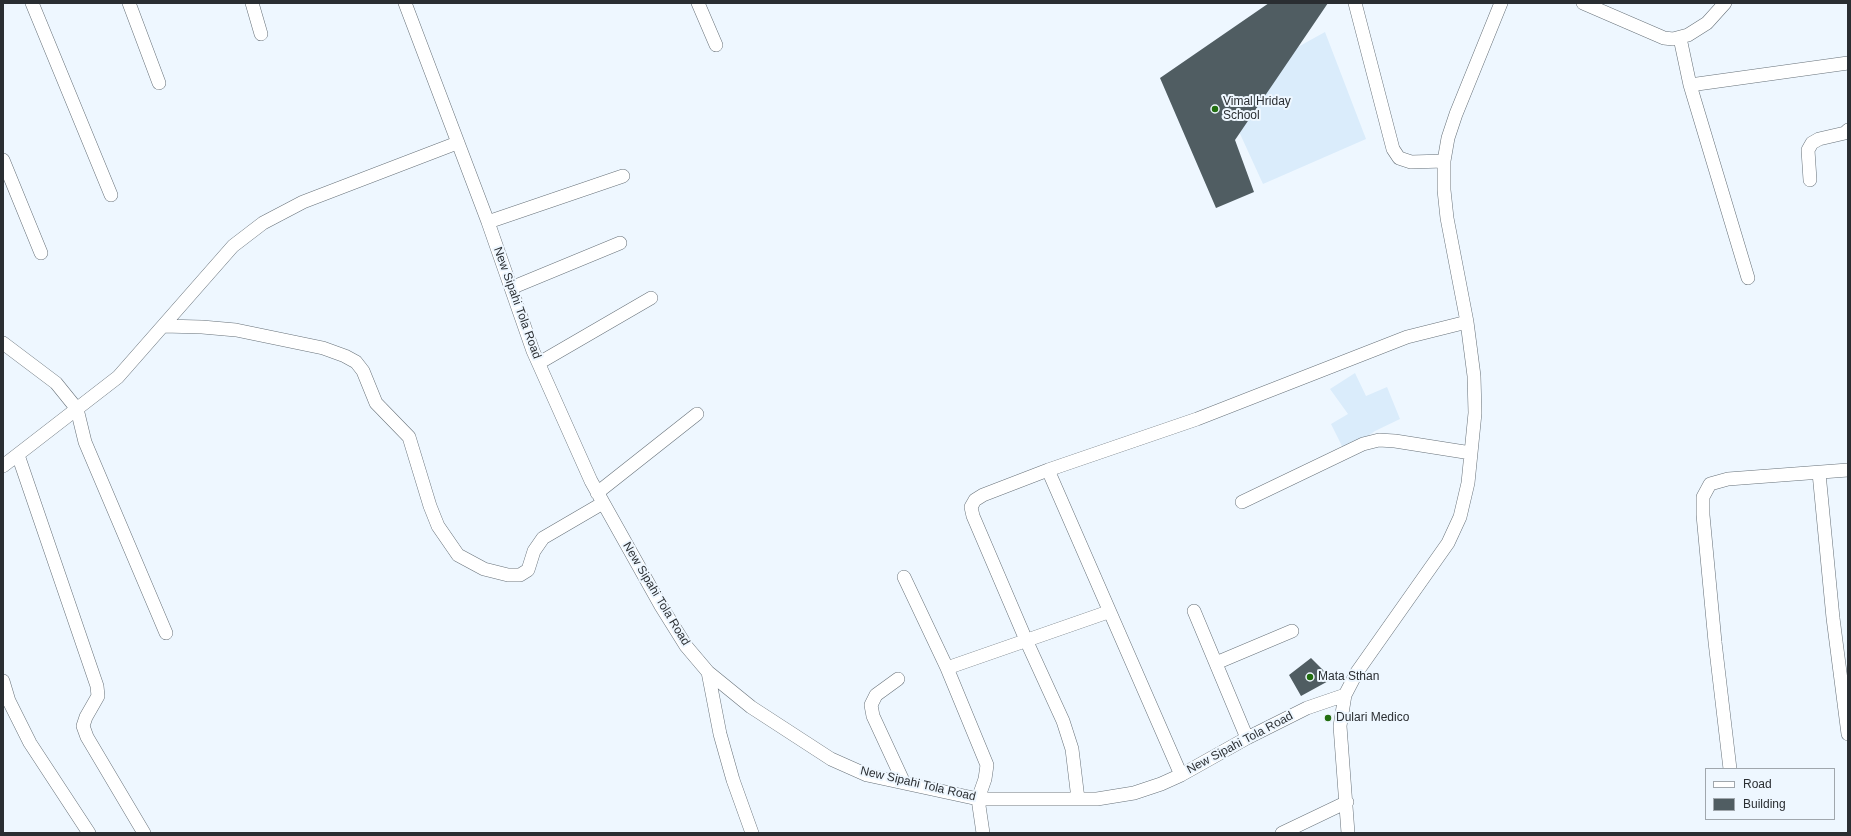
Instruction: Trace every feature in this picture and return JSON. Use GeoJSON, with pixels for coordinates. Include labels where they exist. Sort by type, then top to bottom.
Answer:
{"type":"FeatureCollection","features":[{"type":"Feature","properties":{"kind":"street"},"geometry":{"type":"LineString","coordinates":[[32,3],[111,195]]}},
{"type":"Feature","properties":{"kind":"street"},"geometry":{"type":"LineString","coordinates":[[129,3],[159,83]]}},
{"type":"Feature","properties":{"kind":"street"},"geometry":{"type":"LineString","coordinates":[[252,3],[262,34]]}},
{"type":"Feature","properties":{"kind":"street","name":"New Sipahi Tola Road"},"geometry":{"type":"LineString","coordinates":[[404,3],[488,222],[539,364],[600,498],[661,606],[686,646],[708,672],[751,707],[831,759],[867,775],[978,799],[1097,799],[1134,793],[1181,775],[1306,708],[1346,695]]}},
{"type":"Feature","properties":{"kind":"street"},"geometry":{"type":"LineString","coordinates":[[698,3],[716,45]]}},
{"type":"Feature","properties":{"kind":"street"},"geometry":{"type":"LineString","coordinates":[[1355,3],[1393,149],[1398,158],[1410,162],[1444,161]]}},
{"type":"Feature","properties":{"kind":"street"},"geometry":{"type":"LineString","coordinates":[[1348,833],[1347,802],[1341,756],[1340,726],[1346,695],[1357,672],[1448,543],[1460,517],[1468,483],[1475,413],[1474,376],[1467,322],[1447,218],[1444,190],[1444,161],[1448,138],[1456,114],[1501,3]]}},
{"type":"Feature","properties":{"kind":"street"},"geometry":{"type":"LineString","coordinates":[[1583,3],[1664,38],[1680,38],[1688,35],[1707,23],[1726,3]]}},
{"type":"Feature","properties":{"kind":"street"},"geometry":{"type":"LineString","coordinates":[[1680,38],[1690,85],[1748,278]]}},
{"type":"Feature","properties":{"kind":"street"},"geometry":{"type":"LineString","coordinates":[[1690,85],[1848,64]]}},
{"type":"Feature","properties":{"kind":"street"},"geometry":{"type":"LineString","coordinates":[[1810,180],[1808,150],[1812,143],[1819,139],[1845,133],[1848,130]]}},
{"type":"Feature","properties":{"kind":"street"},"geometry":{"type":"LineString","coordinates":[[3,466],[18,456],[118,377],[233,246],[263,223],[303,202],[457,143]]}},
{"type":"Feature","properties":{"kind":"street"},"geometry":{"type":"LineString","coordinates":[[3,160],[41,253]]}},
{"type":"Feature","properties":{"kind":"street"},"geometry":{"type":"LineString","coordinates":[[488,222],[623,176]]}},
{"type":"Feature","properties":{"kind":"street"},"geometry":{"type":"LineString","coordinates":[[511,288],[620,243]]}},
{"type":"Feature","properties":{"kind":"street"},"geometry":{"type":"LineString","coordinates":[[539,364],[651,298]]}},
{"type":"Feature","properties":{"kind":"street"},"geometry":{"type":"LineString","coordinates":[[1078,799],[1072,749],[1063,721],[1026,640],[971,507],[975,500],[983,495],[1048,470],[1197,419],[1407,337],[1467,322]]}},
{"type":"Feature","properties":{"kind":"street"},"geometry":{"type":"LineString","coordinates":[[163,326],[236,330],[323,348],[345,356],[356,362],[363,371],[376,402],[409,437],[430,506],[438,526],[458,554],[484,569],[508,575],[520,575],[528,570],[534,551],[543,538],[600,498],[697,414]]}},
{"type":"Feature","properties":{"kind":"street"},"geometry":{"type":"LineString","coordinates":[[3,343],[56,382],[77,410],[85,442],[166,633]]}},
{"type":"Feature","properties":{"kind":"street"},"geometry":{"type":"LineString","coordinates":[[1242,502],[1363,444],[1379,440],[1395,441],[1471,453]]}},
{"type":"Feature","properties":{"kind":"street"},"geometry":{"type":"LineString","coordinates":[[18,456],[97,686],[98,696],[86,717],[83,726],[87,737],[144,833]]}},
{"type":"Feature","properties":{"kind":"street"},"geometry":{"type":"LineString","coordinates":[[1048,470],[1108,612],[1181,775]]}},
{"type":"Feature","properties":{"kind":"street"},"geometry":{"type":"LineString","coordinates":[[1730,768],[1715,642],[1703,514],[1703,497],[1710,484],[1728,479],[1848,470]]}},
{"type":"Feature","properties":{"kind":"street"},"geometry":{"type":"LineString","coordinates":[[1819,473],[1833,618],[1848,734]]}},
{"type":"Feature","properties":{"kind":"street"},"geometry":{"type":"LineString","coordinates":[[904,577],[948,668],[987,765],[985,779],[978,799],[983,833]]}},
{"type":"Feature","properties":{"kind":"street"},"geometry":{"type":"LineString","coordinates":[[1194,611],[1248,738]]}},
{"type":"Feature","properties":{"kind":"street"},"geometry":{"type":"LineString","coordinates":[[948,668],[1108,612]]}},
{"type":"Feature","properties":{"kind":"street"},"geometry":{"type":"LineString","coordinates":[[1216,663],[1292,631]]}},
{"type":"Feature","properties":{"kind":"street"},"geometry":{"type":"LineString","coordinates":[[708,672],[720,734],[733,780],[752,833]]}},
{"type":"Feature","properties":{"kind":"street"},"geometry":{"type":"LineString","coordinates":[[898,679],[876,695],[871,705],[873,716],[904,783]]}},
{"type":"Feature","properties":{"kind":"street"},"geometry":{"type":"LineString","coordinates":[[3,681],[9,701],[30,743],[89,833]]}},
{"type":"Feature","properties":{"kind":"street"},"geometry":{"type":"LineString","coordinates":[[1282,833],[1347,802]]}},
{"type":"Feature","properties":{"kind":"shaded area"},"geometry":{"type":"Polygon","coordinates":[[[1325,32],[1366,139],[1263,184],[1220,90],[1325,32]]]}},
{"type":"Feature","properties":{"kind":"shaded area"},"geometry":{"type":"Polygon","coordinates":[[[1355,373],[1366,396],[1387,387],[1400,419],[1375,431],[1345,452],[1331,424],[1348,414],[1330,389],[1355,373]]]}},
{"type":"Feature","properties":{"kind":"building","name":"Vimal Hriday School"},"geometry":{"type":"Polygon","coordinates":[[[1269,3],[1328,3],[1235,140],[1254,192],[1216,208],[1160,78],[1269,3]]]}},
{"type":"Feature","properties":{"kind":"building","name":"Mata Sthan"},"geometry":{"type":"Polygon","coordinates":[[[1311,658],[1332,679],[1301,696],[1289,675],[1311,658]]]}},
{"type":"Feature","properties":{"kind":"place","name":"Vimal Hriday School"},"geometry":{"type":"Point","coordinates":[1215,109]}},
{"type":"Feature","properties":{"kind":"place","name":"Mata Sthan"},"geometry":{"type":"Point","coordinates":[1310,677]}},
{"type":"Feature","properties":{"kind":"place","name":"Dulari Medico"},"geometry":{"type":"Point","coordinates":[1328,718]}}]}
